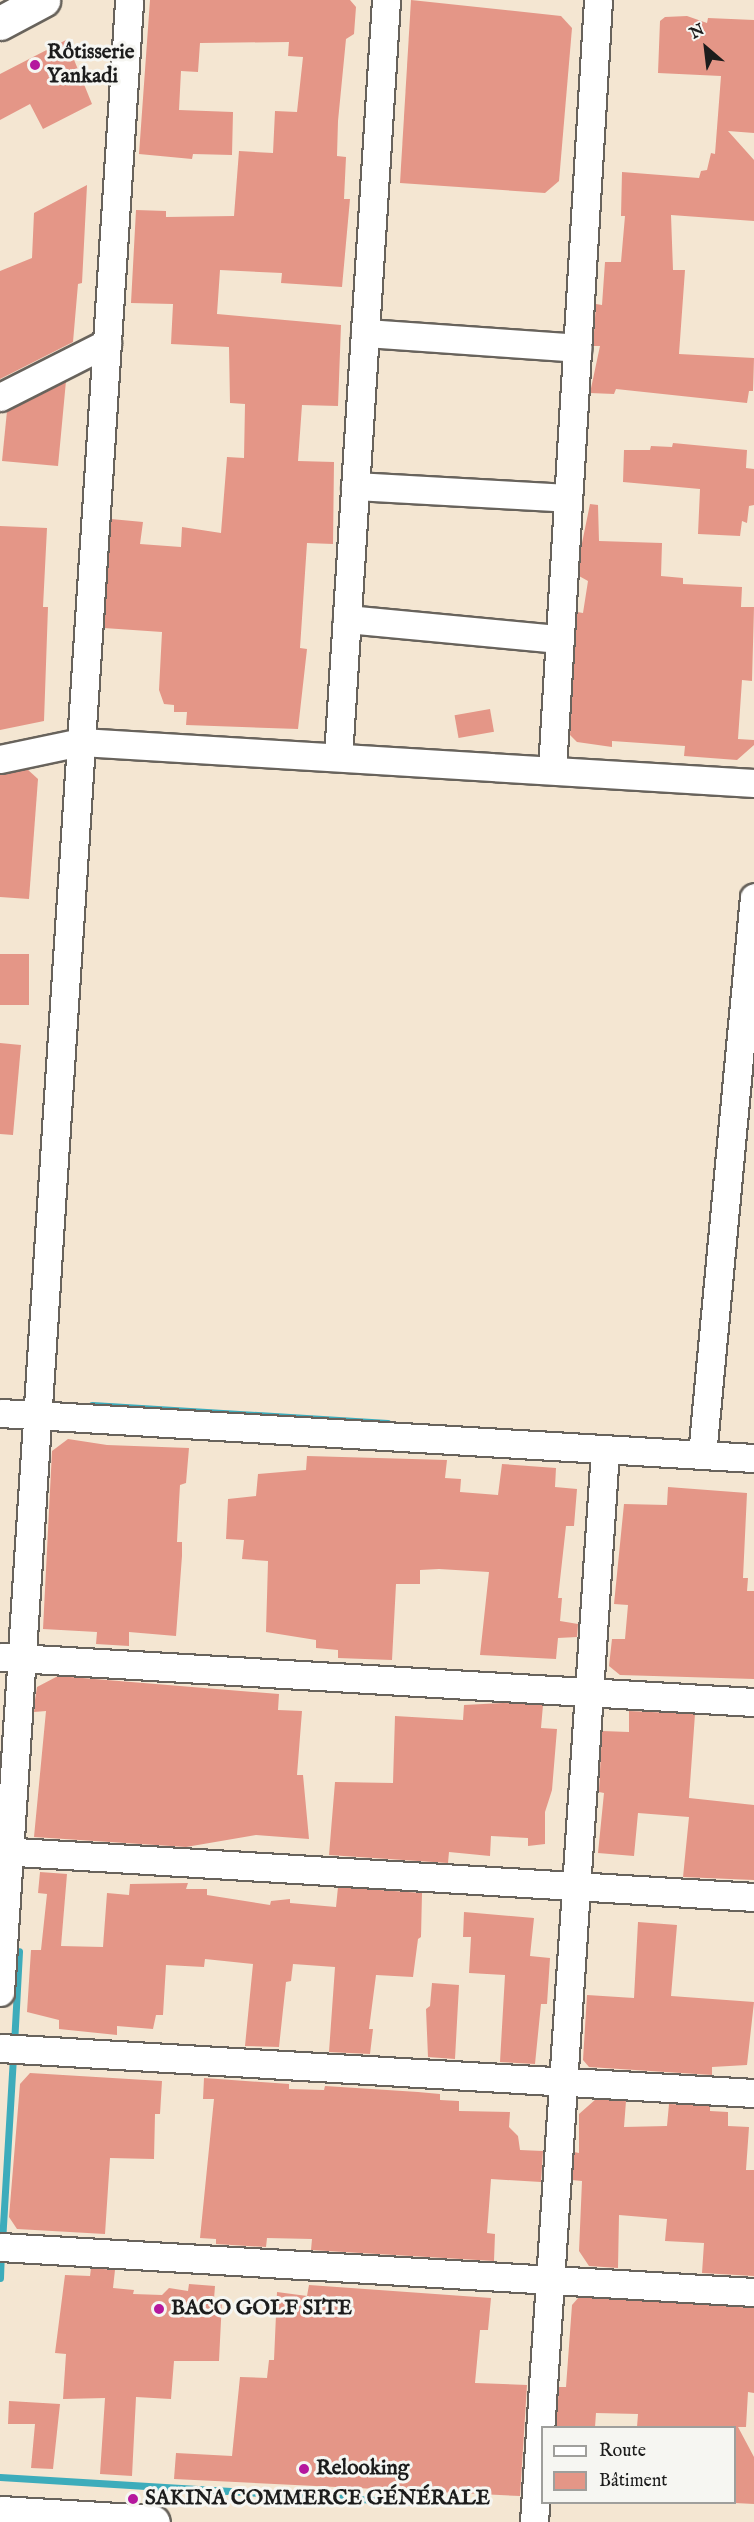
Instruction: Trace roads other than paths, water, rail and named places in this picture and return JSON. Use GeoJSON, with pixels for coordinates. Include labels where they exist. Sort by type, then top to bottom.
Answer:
{"type":"FeatureCollection","features":[{"type":"Feature","properties":{"kind":"main road"},"geometry":{"type":"LineString","coordinates":[[0,23],[43,0]]}},
{"type":"Feature","properties":{"kind":"main road"},"geometry":{"type":"LineString","coordinates":[[0,2512],[153,2522]]}},
{"type":"Feature","properties":{"kind":"street"},"geometry":{"type":"LineString","coordinates":[[0,1992],[11,1657],[38,1415],[129,0]]}},
{"type":"Feature","properties":{"kind":"street"},"geometry":{"type":"LineString","coordinates":[[338,757],[386,0]]}},
{"type":"Feature","properties":{"kind":"street"},"geometry":{"type":"LineString","coordinates":[[552,770],[598,0]]}},
{"type":"Feature","properties":{"kind":"street"},"geometry":{"type":"LineString","coordinates":[[365,333],[577,348]]}},
{"type":"Feature","properties":{"kind":"street"},"geometry":{"type":"LineString","coordinates":[[0,397],[107,343]]}},
{"type":"Feature","properties":{"kind":"street"},"geometry":{"type":"LineString","coordinates":[[355,486],[568,498]]}},
{"type":"Feature","properties":{"kind":"street"},"geometry":{"type":"LineString","coordinates":[[347,619],[559,639]]}},
{"type":"Feature","properties":{"kind":"street"},"geometry":{"type":"LineString","coordinates":[[0,759],[81,742],[754,783]]}},
{"type":"Feature","properties":{"kind":"street"},"geometry":{"type":"LineString","coordinates":[[702,1455],[754,897]]}},
{"type":"Feature","properties":{"kind":"street"},"geometry":{"type":"LineString","coordinates":[[0,1413],[754,1458]]}},
{"type":"Feature","properties":{"kind":"street"},"geometry":{"type":"LineString","coordinates":[[534,2522],[604,1449]]}},
{"type":"Feature","properties":{"kind":"street"},"geometry":{"type":"LineString","coordinates":[[11,1657],[754,1702]]}},
{"type":"Feature","properties":{"kind":"street"},"geometry":{"type":"LineString","coordinates":[[5,1852],[754,1897]]}},
{"type":"Feature","properties":{"kind":"street"},"geometry":{"type":"LineString","coordinates":[[0,2048],[754,2093]]}},
{"type":"Feature","properties":{"kind":"street"},"geometry":{"type":"LineString","coordinates":[[0,2247],[754,2292]]}},
{"type":"Feature","properties":{"kind":"waterway"},"geometry":{"type":"LineString","coordinates":[[92,1405],[387,1423]]}},
{"type":"Feature","properties":{"kind":"waterway"},"geometry":{"type":"LineString","coordinates":[[14,2044],[19,1951]]}},
{"type":"Feature","properties":{"kind":"waterway"},"geometry":{"type":"LineString","coordinates":[[2,2242],[13,2055]]}},
{"type":"Feature","properties":{"kind":"waterway"},"geometry":{"type":"LineString","coordinates":[[0,2278],[1,2253]]}},
{"type":"Feature","properties":{"kind":"waterway"},"geometry":{"type":"LineString","coordinates":[[0,2477],[422,2503]]}},
{"type":"Feature","properties":{"kind":"place","name":"Rôtisserie Yankadi"},"geometry":{"type":"Point","coordinates":[35,65]}},
{"type":"Feature","properties":{"kind":"place","name":"BACO GOLF SITE"},"geometry":{"type":"Point","coordinates":[159,2309]}},
{"type":"Feature","properties":{"kind":"place","name":"Relooking"},"geometry":{"type":"Point","coordinates":[304,2469]}},
{"type":"Feature","properties":{"kind":"place","name":"SAKINA COMMERCE GÉNÉRALE"},"geometry":{"type":"Point","coordinates":[133,2499]}}]}
